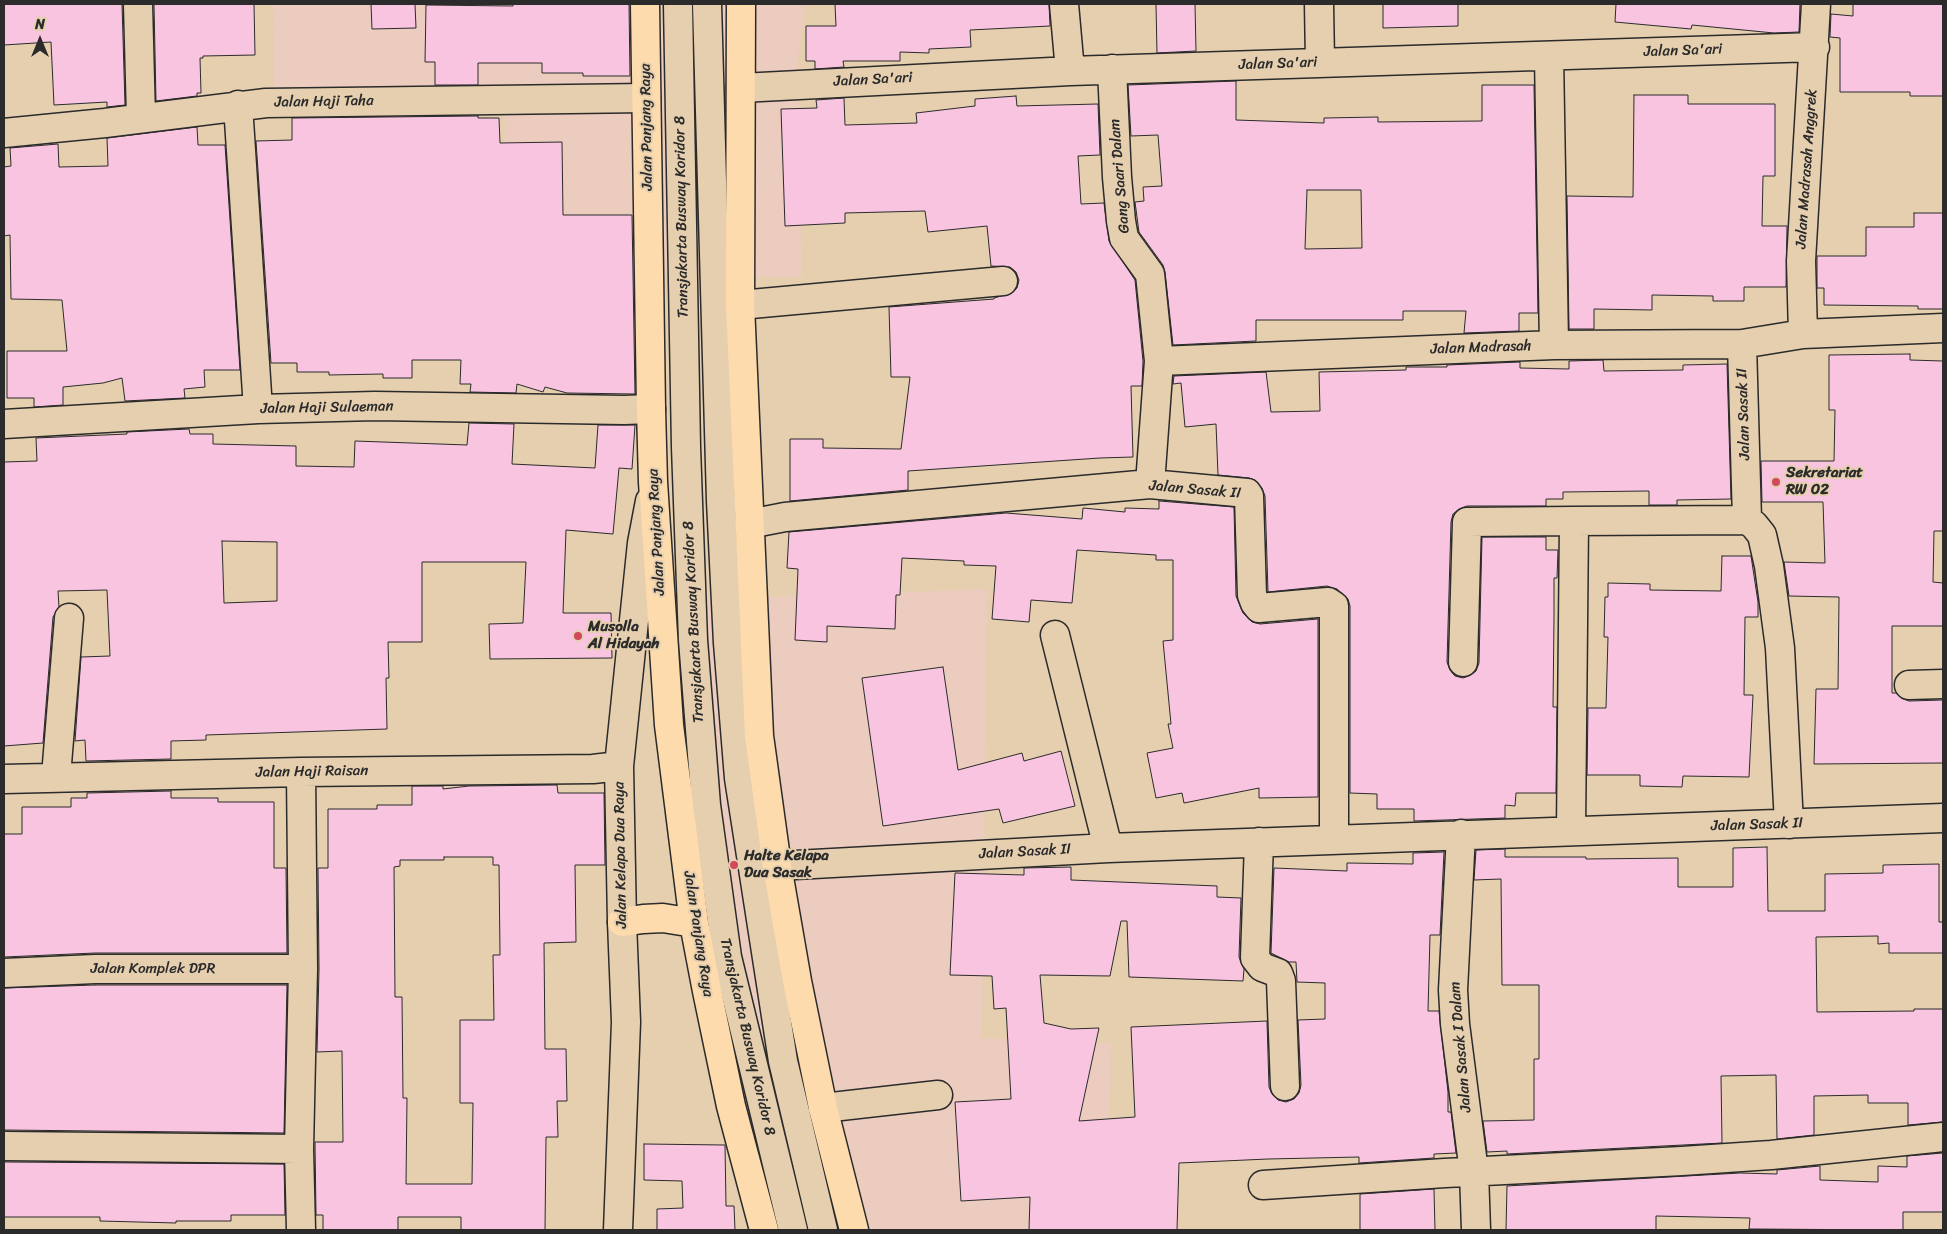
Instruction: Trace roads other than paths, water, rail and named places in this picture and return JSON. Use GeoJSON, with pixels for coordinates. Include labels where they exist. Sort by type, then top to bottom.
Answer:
{"type":"FeatureCollection","features":[{"type":"Feature","properties":{"kind":"main road","name":"Jalan Panjang Raya"},"geometry":{"type":"LineString","coordinates":[[645,4],[653,482],[669,725],[694,923],[731,1106],[764,1230]]}},
{"type":"Feature","properties":{"kind":"main road"},"geometry":{"type":"LineString","coordinates":[[741,4],[740,304],[759,736],[777,866],[797,981],[823,1108],[854,1230]]}},
{"type":"Feature","properties":{"kind":"main road"},"geometry":{"type":"LineString","coordinates":[[622,922],[663,918],[694,923]]}},
{"type":"Feature","properties":{"kind":"street"},"geometry":{"type":"LineString","coordinates":[[138,4],[141,118]]}},
{"type":"Feature","properties":{"kind":"street","name":"Transjakarta Busway Koridor 8"},"geometry":{"type":"LineString","coordinates":[[678,4],[686,447],[693,640],[706,805],[726,957],[793,1230]]}},
{"type":"Feature","properties":{"kind":"street","name":"Transjakarta Busway Koridor 8"},"geometry":{"type":"LineString","coordinates":[[707,4],[721,501],[728,643],[739,778],[783,1061],[823,1230]]}},
{"type":"Feature","properties":{"kind":"street"},"geometry":{"type":"LineString","coordinates":[[1064,4],[1070,71]]}},
{"type":"Feature","properties":{"kind":"street"},"geometry":{"type":"LineString","coordinates":[[1319,4],[1320,62]]}},
{"type":"Feature","properties":{"kind":"street","name":"Jalan Madrasah Anggrek"},"geometry":{"type":"LineString","coordinates":[[1803,334],[1801,261],[1815,47],[1816,4]]}},
{"type":"Feature","properties":{"kind":"street","name":"Jalan Sa'ari"},"geometry":{"type":"LineString","coordinates":[[741,88],[1112,69],[1815,47]]}},
{"type":"Feature","properties":{"kind":"street"},"geometry":{"type":"LineString","coordinates":[[1549,56],[1554,345]]}},
{"type":"Feature","properties":{"kind":"street","name":"Gang Saari Dalam"},"geometry":{"type":"LineString","coordinates":[[1112,69],[1121,221],[1124,238],[1150,274],[1159,361],[1150,484]]}},
{"type":"Feature","properties":{"kind":"street","name":"Jalan Haji Taha"},"geometry":{"type":"LineString","coordinates":[[4,133],[61,128],[266,103],[646,98]]}},
{"type":"Feature","properties":{"kind":"street"},"geometry":{"type":"LineString","coordinates":[[238,105],[258,409]]}},
{"type":"Feature","properties":{"kind":"street"},"geometry":{"type":"LineString","coordinates":[[740,304],[1003,281]]}},
{"type":"Feature","properties":{"kind":"street","name":"Jalan Madrasah"},"geometry":{"type":"LineString","coordinates":[[1159,361],[1554,345],[1742,344],[1803,334],[1943,328]]}},
{"type":"Feature","properties":{"kind":"street","name":"Jalan Sasak II"},"geometry":{"type":"LineString","coordinates":[[1742,344],[1747,520]]}},
{"type":"Feature","properties":{"kind":"street","name":"Jalan Haji Sulaeman"},"geometry":{"type":"LineString","coordinates":[[4,424],[258,409],[375,406],[651,409]]}},
{"type":"Feature","properties":{"kind":"street","name":"Jalan Kelapa Dua Raya"},"geometry":{"type":"LineString","coordinates":[[618,1230],[626,1022],[619,766],[642,543],[653,482]]}},
{"type":"Feature","properties":{"kind":"street","name":"Jalan Sasak II"},"geometry":{"type":"LineString","coordinates":[[749,524],[795,516],[1150,484],[1247,493],[1249,496],[1252,595],[1255,603],[1259,608],[1328,602],[1334,606],[1334,839]]}},
{"type":"Feature","properties":{"kind":"street"},"geometry":{"type":"LineString","coordinates":[[1463,662],[1466,526],[1469,521],[1747,520],[1762,535],[1771,575],[1780,648],[1789,824]]}},
{"type":"Feature","properties":{"kind":"street"},"geometry":{"type":"LineString","coordinates":[[1572,831],[1574,521]]}},
{"type":"Feature","properties":{"kind":"street"},"geometry":{"type":"LineString","coordinates":[[56,776],[68,618]]}},
{"type":"Feature","properties":{"kind":"street"},"geometry":{"type":"LineString","coordinates":[[1055,635],[1108,848]]}},
{"type":"Feature","properties":{"kind":"street"},"geometry":{"type":"LineString","coordinates":[[1909,685],[1943,684]]}},
{"type":"Feature","properties":{"kind":"street","name":"Jalan Haji Raisan"},"geometry":{"type":"LineString","coordinates":[[4,779],[56,776],[592,769],[619,766]]}},
{"type":"Feature","properties":{"kind":"street"},"geometry":{"type":"LineString","coordinates":[[301,1230],[299,1149],[302,969],[302,772]]}},
{"type":"Feature","properties":{"kind":"street","name":"Jalan Sasak II"},"geometry":{"type":"LineString","coordinates":[[777,866],[1108,848],[1943,818]]}},
{"type":"Feature","properties":{"kind":"street","name":"Jalan Sasak I Dalam"},"geometry":{"type":"LineString","coordinates":[[1461,834],[1453,990],[1455,1024],[1474,1172],[1476,1230]]}},
{"type":"Feature","properties":{"kind":"street"},"geometry":{"type":"LineString","coordinates":[[1259,842],[1255,958],[1262,967],[1278,972],[1281,982],[1285,1086]]}},
{"type":"Feature","properties":{"kind":"street","name":"Jalan Komplek DPR"},"geometry":{"type":"LineString","coordinates":[[4,973],[95,969],[302,969]]}},
{"type":"Feature","properties":{"kind":"street"},"geometry":{"type":"LineString","coordinates":[[823,1108],[938,1096]]}},
{"type":"Feature","properties":{"kind":"street"},"geometry":{"type":"LineString","coordinates":[[1263,1186],[1772,1155],[1943,1137]]}},
{"type":"Feature","properties":{"kind":"street"},"geometry":{"type":"LineString","coordinates":[[4,1146],[299,1149]]}},
{"type":"Feature","properties":{"kind":"place","name":"Sekretariat RW 02"},"geometry":{"type":"Point","coordinates":[1776,482]}},
{"type":"Feature","properties":{"kind":"place","name":"Musolla Al Hidayah"},"geometry":{"type":"Point","coordinates":[578,636]}},
{"type":"Feature","properties":{"kind":"place","name":"Halte Kelapa Dua Sasak"},"geometry":{"type":"Point","coordinates":[734,865]}}]}
